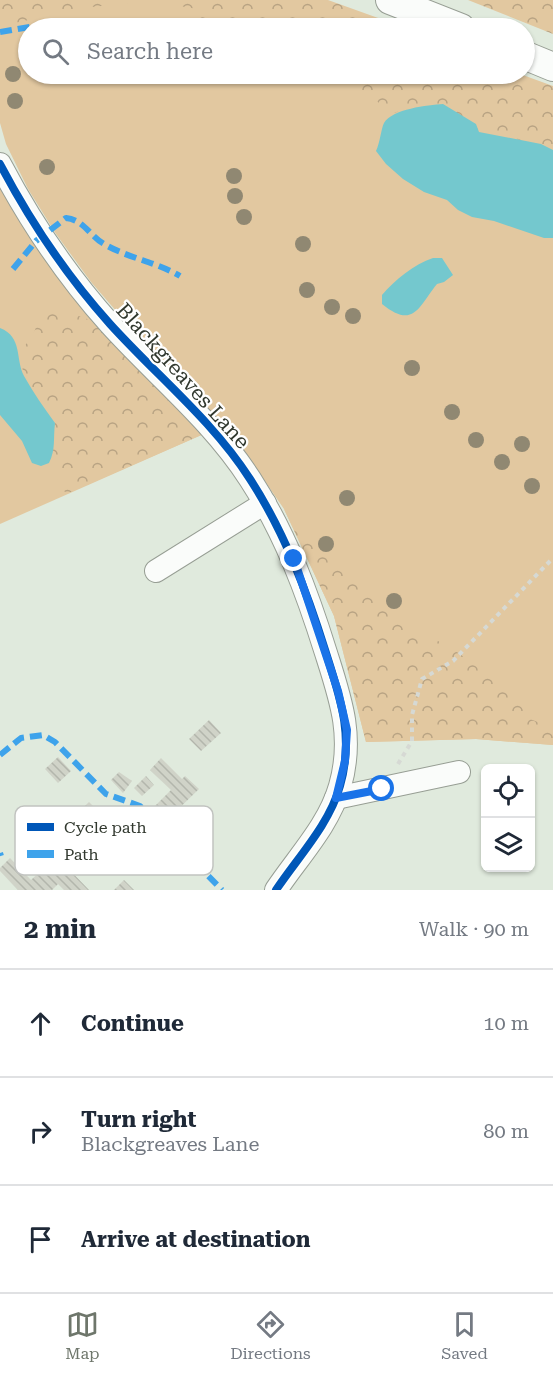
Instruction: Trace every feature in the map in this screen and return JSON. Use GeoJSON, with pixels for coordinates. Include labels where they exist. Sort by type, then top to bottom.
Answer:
{"type":"FeatureCollection","features":[{"type":"Feature","properties":{"kind":"main road"},"geometry":{"type":"LineString","coordinates":[[390,0],[436,18]]}},
{"type":"Feature","properties":{"kind":"main road"},"geometry":{"type":"LineString","coordinates":[[535,59],[553,67]]}},
{"type":"Feature","properties":{"kind":"street","name":"Blackgreaves Lane"},"geometry":{"type":"LineString","coordinates":[[0,164],[16,194],[70,276],[110,324],[212,430],[249,478],[265,503],[294,559],[334,680],[347,730],[345,761],[336,798],[315,836],[276,890]]}},
{"type":"Feature","properties":{"kind":"street"},"geometry":{"type":"LineString","coordinates":[[156,571],[265,503]]}},
{"type":"Feature","properties":{"kind":"street"},"geometry":{"type":"LineString","coordinates":[[336,798],[459,772]]}},
{"type":"Feature","properties":{"kind":"path"},"geometry":{"type":"LineString","coordinates":[[382,789],[412,741],[412,715],[422,679],[453,661],[553,558]]}},
{"type":"Feature","properties":{"kind":"green space"},"geometry":{"type":"Polygon","coordinates":[[[0,0],[310,0],[351,18],[18,18],[18,84],[497,84],[553,109],[553,745],[476,739],[366,742],[334,616],[284,509],[233,435],[136,334],[91,282],[56,234],[28,189],[6,144],[0,123],[0,0]]]}},
{"type":"Feature","properties":{"kind":"green space"},"geometry":{"type":"Polygon","coordinates":[[[0,0],[328,0],[378,18],[201,18],[198,9],[147,1],[83,8],[38,18],[18,18],[18,22],[0,24],[0,0]]]}},
{"type":"Feature","properties":{"kind":"green space"},"geometry":{"type":"Polygon","coordinates":[[[468,0],[553,0],[553,34],[535,27],[535,18],[513,18],[468,0]]]}},
{"type":"Feature","properties":{"kind":"green space"},"geometry":{"type":"Polygon","coordinates":[[[535,79],[553,86],[553,150],[541,144],[479,132],[425,105],[393,113],[353,84],[535,84],[535,79]]]}},
{"type":"Feature","properties":{"kind":"green space"},"geometry":{"type":"Polygon","coordinates":[[[0,183],[206,433],[0,524],[0,183]]]}},
{"type":"Feature","properties":{"kind":"green space"},"geometry":{"type":"Polygon","coordinates":[[[56,311],[83,317],[104,328],[206,433],[66,494],[49,463],[55,423],[23,372],[20,350],[32,338],[39,319],[56,311]]]}},
{"type":"Feature","properties":{"kind":"green space"},"geometry":{"type":"Polygon","coordinates":[[[284,509],[416,628],[460,654],[512,694],[530,719],[553,728],[553,745],[476,739],[366,742],[334,616],[284,509]]]}},
{"type":"Feature","properties":{"kind":"water"},"geometry":{"type":"Polygon","coordinates":[[[443,104],[476,124],[479,132],[541,144],[553,150],[553,238],[544,238],[494,221],[472,217],[458,210],[447,200],[424,192],[403,179],[386,164],[376,151],[384,123],[388,118],[402,111],[443,104]]]}},
{"type":"Feature","properties":{"kind":"water"},"geometry":{"type":"Polygon","coordinates":[[[433,258],[442,258],[453,275],[437,284],[415,312],[402,315],[382,304],[382,295],[405,273],[433,258]]]}},
{"type":"Feature","properties":{"kind":"water"},"geometry":{"type":"Polygon","coordinates":[[[0,328],[12,337],[24,376],[55,423],[51,458],[49,463],[41,466],[32,463],[22,441],[0,415],[0,328]]]}},
{"type":"Feature","properties":{"kind":"building"},"geometry":{"type":"Polygon","coordinates":[[[209,720],[221,733],[201,751],[189,739],[209,720]]]}},
{"type":"Feature","properties":{"kind":"building"},"geometry":{"type":"Polygon","coordinates":[[[58,757],[71,771],[58,783],[45,769],[58,757]]]}},
{"type":"Feature","properties":{"kind":"building"},"geometry":{"type":"Polygon","coordinates":[[[161,758],[182,779],[185,776],[199,789],[181,806],[155,806],[171,790],[150,770],[161,758]]]}},
{"type":"Feature","properties":{"kind":"building"},"geometry":{"type":"Polygon","coordinates":[[[119,772],[132,781],[123,793],[111,780],[119,772]]]}},
{"type":"Feature","properties":{"kind":"building"},"geometry":{"type":"Polygon","coordinates":[[[146,776],[154,785],[142,796],[134,788],[146,776]]]}},
{"type":"Feature","properties":{"kind":"building"},"geometry":{"type":"Polygon","coordinates":[[[10,858],[15,863],[15,875],[26,875],[31,880],[36,875],[75,875],[89,890],[64,890],[58,884],[52,890],[18,890],[0,871],[0,868],[10,858]]]}},
{"type":"Feature","properties":{"kind":"building"},"geometry":{"type":"Polygon","coordinates":[[[124,880],[134,890],[114,890],[124,880]]]}},
{"type":"Feature","properties":{"kind":"marked path"},"geometry":{"type":"LineString","coordinates":[[0,32],[18,29]]}},
{"type":"Feature","properties":{"kind":"marked path"},"geometry":{"type":"LineString","coordinates":[[13,269],[36,241],[66,218],[78,222],[99,241],[113,249],[180,276]]}},
{"type":"Feature","properties":{"kind":"marked path"},"geometry":{"type":"LineString","coordinates":[[0,755],[21,738],[43,735],[55,742],[106,794],[140,806]]}},
{"type":"Feature","properties":{"kind":"marked path"},"geometry":{"type":"LineString","coordinates":[[207,875],[222,890]]}},
{"type":"Feature","properties":{"kind":"cycle path"},"geometry":{"type":"LineString","coordinates":[[0,164],[37,227],[79,287],[110,324],[219,437],[235,458],[263,499],[303,585],[341,703],[346,751],[340,786],[328,814],[276,890]]}},
{"type":"Feature","properties":{"kind":"route"},"geometry":{"type":"LineString","coordinates":[[294,559],[338,691],[347,730],[345,761],[336,798],[382,789]]}}]}
